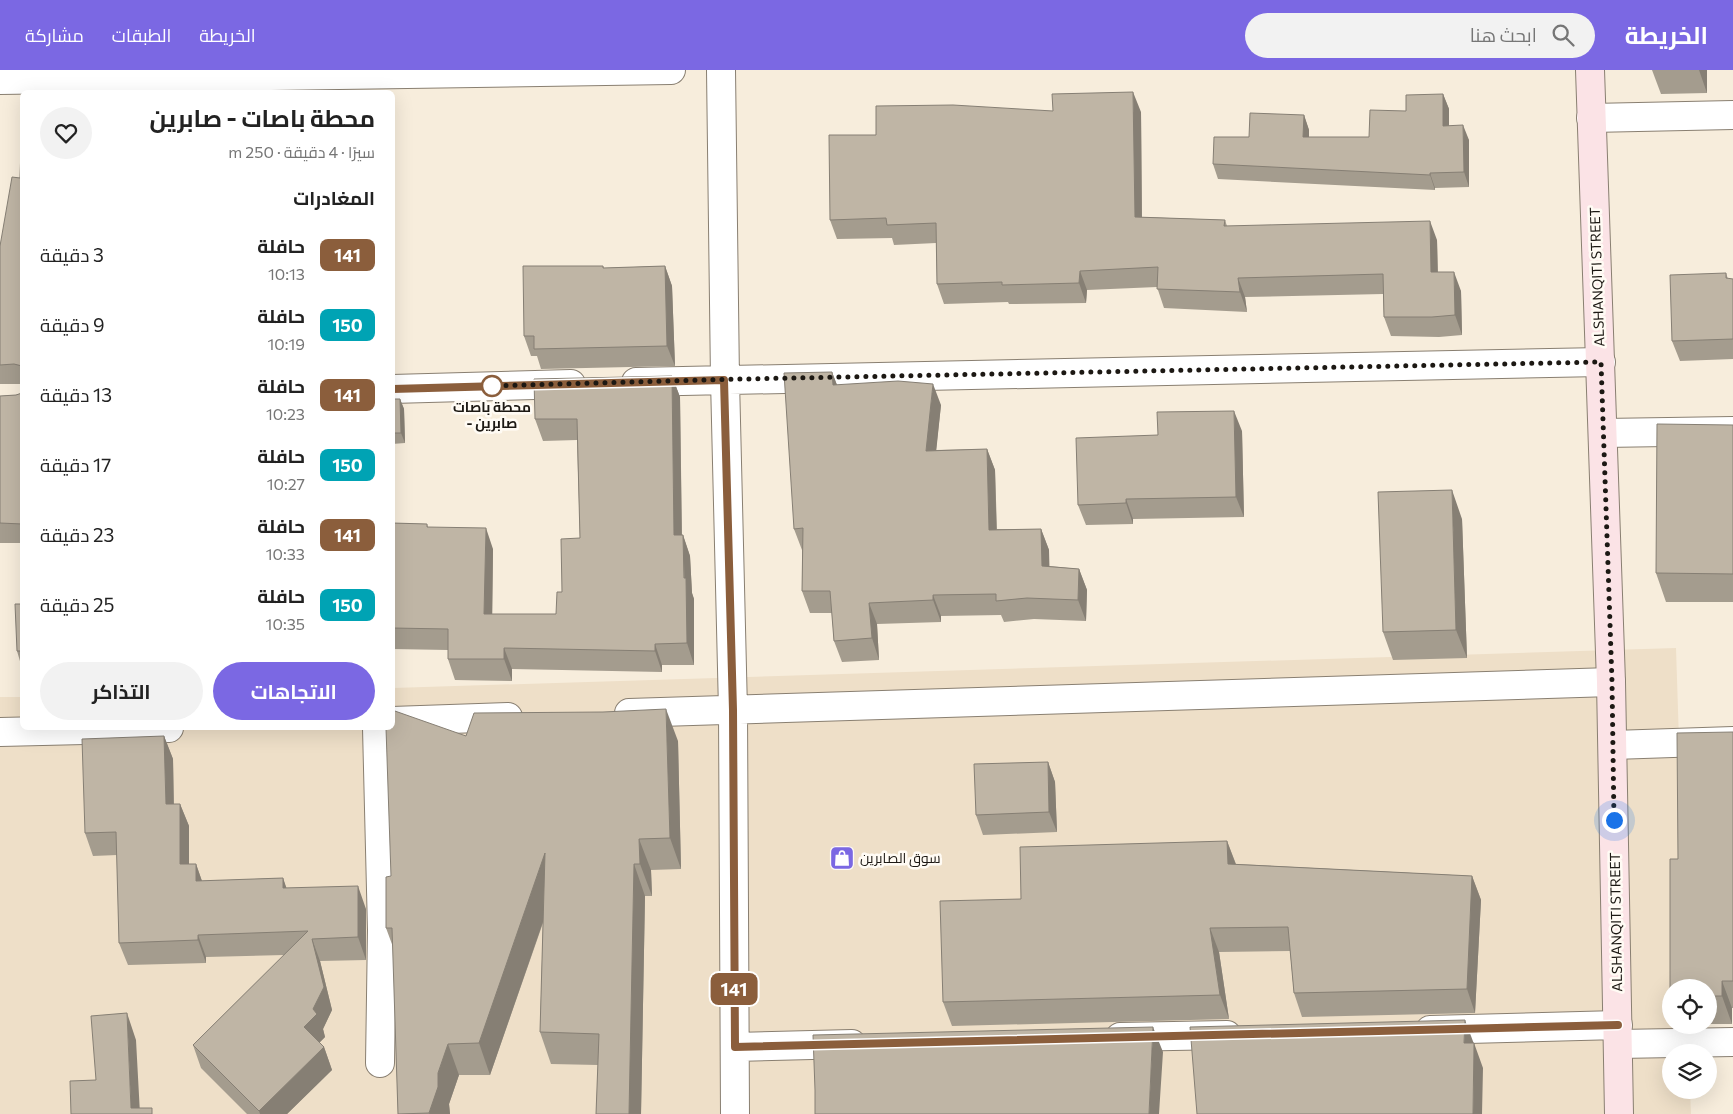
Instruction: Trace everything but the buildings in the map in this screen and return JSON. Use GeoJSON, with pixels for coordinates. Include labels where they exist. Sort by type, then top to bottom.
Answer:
{"type":"FeatureCollection","features":[{"type":"Feature","properties":{"kind":"street"},"geometry":{"type":"LineString","coordinates":[[0,80],[305,80],[671,70]]}},
{"type":"Feature","properties":{"kind":"street"},"geometry":{"type":"LineString","coordinates":[[721,70],[724,380],[733,710],[735,1114]]}},
{"type":"Feature","properties":{"kind":"street","name":"ALSHANQITI STREET"},"geometry":{"type":"LineString","coordinates":[[1590,70],[1612,682],[1619,1114]]}},
{"type":"Feature","properties":{"kind":"street"},"geometry":{"type":"LineString","coordinates":[[1591,118],[1733,115]]}},
{"type":"Feature","properties":{"kind":"street"},"geometry":{"type":"LineString","coordinates":[[395,389],[724,380],[1601,362]]}},
{"type":"Feature","properties":{"kind":"street"},"geometry":{"type":"LineString","coordinates":[[1603,433],[1733,431]]}},
{"type":"Feature","properties":{"kind":"street"},"geometry":{"type":"LineString","coordinates":[[606,714],[1612,682]]}},
{"type":"Feature","properties":{"kind":"street"},"geometry":{"type":"LineString","coordinates":[[395,722],[528,717]]}},
{"type":"Feature","properties":{"kind":"street"},"geometry":{"type":"LineString","coordinates":[[0,732],[84,730]]}},
{"type":"Feature","properties":{"kind":"street"},"geometry":{"type":"LineString","coordinates":[[377,730],[382,930],[380,1063]]}},
{"type":"Feature","properties":{"kind":"street"},"geometry":{"type":"LineString","coordinates":[[1613,745],[1733,741]]}},
{"type":"Feature","properties":{"kind":"street"},"geometry":{"type":"LineString","coordinates":[[1410,1030],[1618,1035],[1733,1042]]}},
{"type":"Feature","properties":{"kind":"street"},"geometry":{"type":"LineString","coordinates":[[1092,1038],[1251,1034]]}},
{"type":"Feature","properties":{"kind":"street"},"geometry":{"type":"LineString","coordinates":[[735,1047],[874,1044]]}},
{"type":"Feature","properties":{"kind":"shaded area","name":"سوق الصابرين"},"geometry":{"type":"Polygon","coordinates":[[[1676,648],[1687,979],[1662,979],[1662,1034],[1688,1034],[1689,1044],[1662,1044],[1662,1099],[1690,1099],[1691,1114],[0,1114],[0,697],[20,697],[20,730],[395,730],[395,688],[1676,648]]]}},
{"type":"Feature","properties":{"kind":"bus line","name":"141"},"geometry":{"type":"LineString","coordinates":[[395,389],[724,380],[733,710],[735,1047],[1618,1025]]}},
{"type":"Feature","properties":{"kind":"place","name":"محطة باصات - صابرين"},"geometry":{"type":"Point","coordinates":[492,386]}},
{"type":"Feature","properties":{"kind":"place","name":"سوق الصابرين"},"geometry":{"type":"Point","coordinates":[842,858]}},
{"type":"Feature","properties":{"kind":"route"},"geometry":{"type":"LineString","coordinates":[[492,386],[490,386],[744,379],[1601,362],[1612,682],[1614,820]]}}]}
